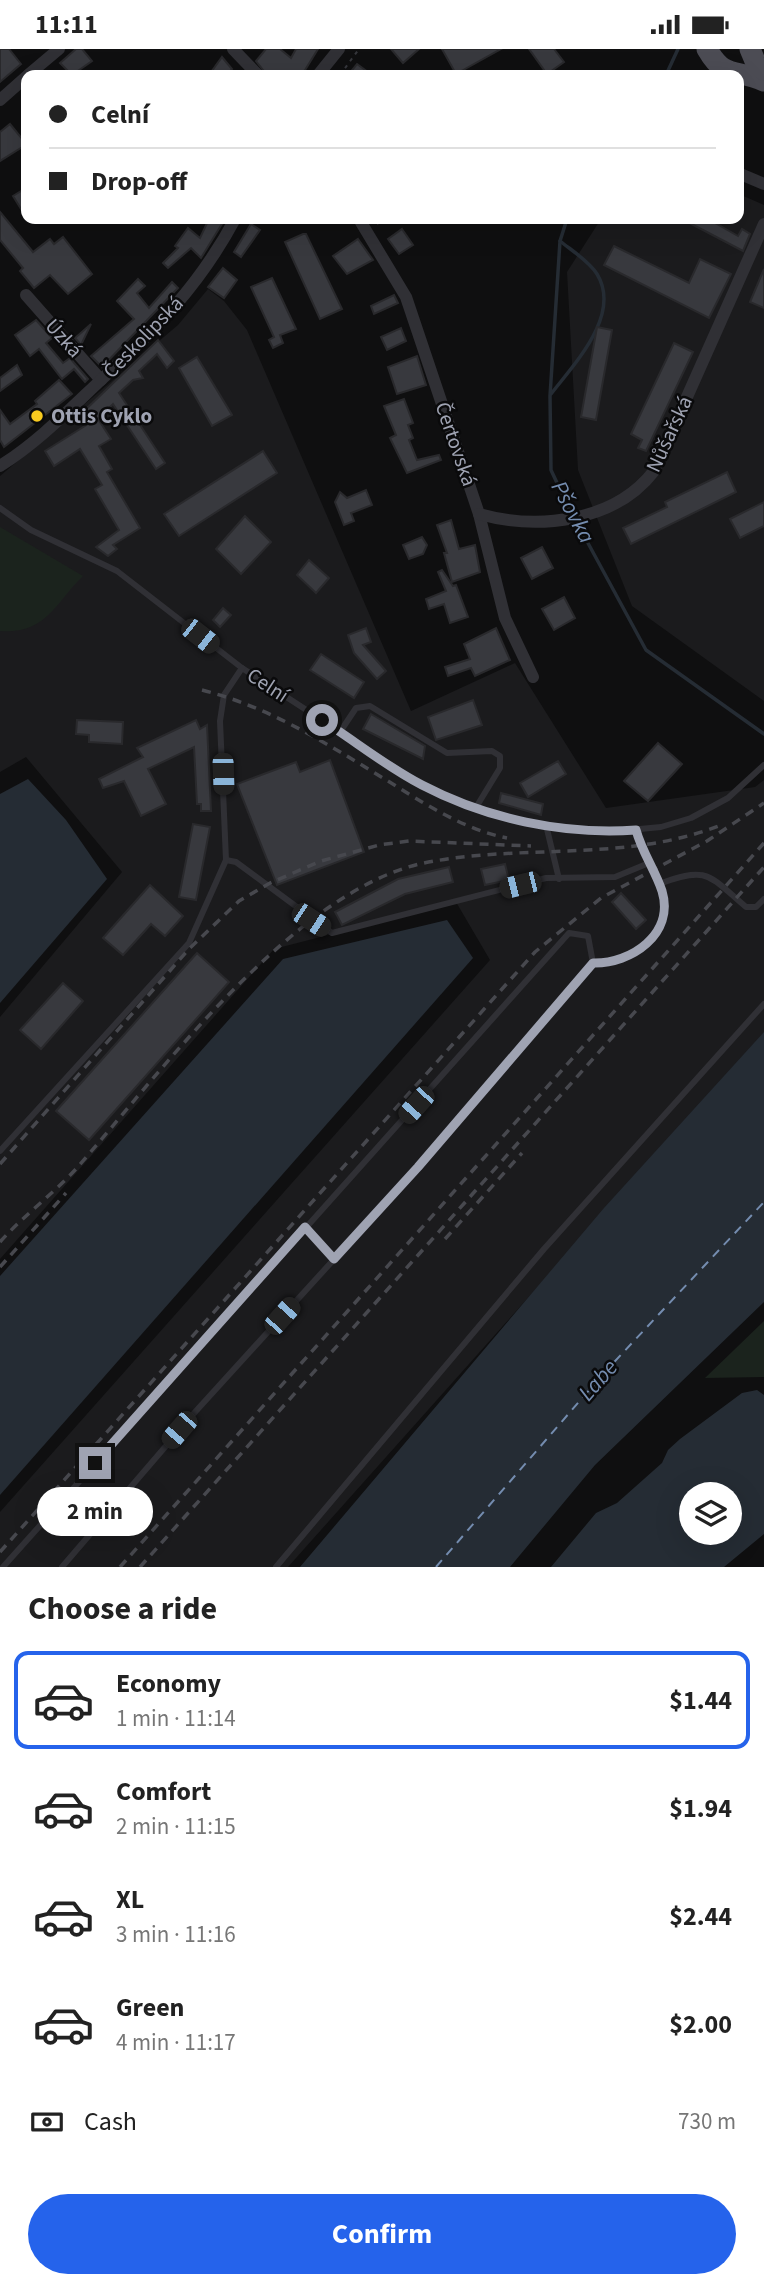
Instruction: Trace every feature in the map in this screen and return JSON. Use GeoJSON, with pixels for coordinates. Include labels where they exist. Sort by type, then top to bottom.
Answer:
{"type":"FeatureCollection","features":[{"type":"Feature","properties":{"kind":"main road"},"geometry":{"type":"LineString","coordinates":[[717,64],[747,63],[750,51]]}},
{"type":"Feature","properties":{"kind":"main road"},"geometry":{"type":"LineString","coordinates":[[750,51],[764,71]]}},
{"type":"Feature","properties":{"kind":"main road"},"geometry":{"type":"LineString","coordinates":[[717,64],[734,70]]}},
{"type":"Feature","properties":{"kind":"main road"},"geometry":{"type":"LineString","coordinates":[[744,74],[764,81]]}},
{"type":"Feature","properties":{"kind":"street"},"geometry":{"type":"LineString","coordinates":[[34,70],[59,49]]}},
{"type":"Feature","properties":{"kind":"street"},"geometry":{"type":"LineString","coordinates":[[233,49],[253,70]]}},
{"type":"Feature","properties":{"kind":"street"},"geometry":{"type":"LineString","coordinates":[[322,70],[339,49]]}},
{"type":"Feature","properties":{"kind":"street"},"geometry":{"type":"LineString","coordinates":[[0,100],[21,81]]}},
{"type":"Feature","properties":{"kind":"street"},"geometry":{"type":"LineString","coordinates":[[744,176],[764,184]]}},
{"type":"Feature","properties":{"kind":"street","name":"Českolipská"},"geometry":{"type":"LineString","coordinates":[[0,466],[29,446],[160,326],[215,257],[232,224]]}},
{"type":"Feature","properties":{"kind":"street","name":"Čertovská"},"geometry":{"type":"LineString","coordinates":[[364,224],[375,234],[406,297],[479,514],[505,618],[533,677]]}},
{"type":"Feature","properties":{"kind":"street","name":"Nůšařská"},"geometry":{"type":"LineString","coordinates":[[479,514],[500,520],[550,523],[582,515],[632,494],[654,471],[764,224]]}},
{"type":"Feature","properties":{"kind":"street","name":"Úzká"},"geometry":{"type":"LineString","coordinates":[[26,296],[101,380]]}},
{"type":"Feature","properties":{"kind":"lane","name":"Celní"},"geometry":{"type":"LineString","coordinates":[[0,508],[31,530],[117,571],[242,668],[420,784],[475,809],[546,825],[608,832],[661,827],[709,809],[728,798],[764,765]]}},
{"type":"Feature","properties":{"kind":"lane"},"geometry":{"type":"LineString","coordinates":[[0,1151],[189,943],[226,860],[220,721],[224,695],[242,668]]}},
{"type":"Feature","properties":{"kind":"lane"},"geometry":{"type":"LineString","coordinates":[[340,732],[356,708],[370,706],[447,753],[492,751],[500,756],[500,768],[475,809]]}},
{"type":"Feature","properties":{"kind":"lane"},"geometry":{"type":"LineString","coordinates":[[546,825],[559,879]]}},
{"type":"Feature","properties":{"kind":"lane"},"geometry":{"type":"LineString","coordinates":[[593,963],[609,964],[632,956],[646,945],[663,915],[664,899],[636,830]]}},
{"type":"Feature","properties":{"kind":"lane"},"geometry":{"type":"LineString","coordinates":[[226,860],[236,862],[332,933],[546,878],[615,877],[649,863]]}},
{"type":"Feature","properties":{"kind":"lane"},"geometry":{"type":"LineString","coordinates":[[659,884],[687,873],[700,873],[721,885],[746,907],[756,907],[764,899]]}},
{"type":"Feature","properties":{"kind":"lane"},"geometry":{"type":"LineString","coordinates":[[3,1567],[569,933],[588,936],[593,963]]}},
{"type":"Feature","properties":{"kind":"lane"},"geometry":{"type":"LineString","coordinates":[[62,1567],[196,1411],[418,1167],[593,963]]}},
{"type":"Feature","properties":{"kind":"lane"},"geometry":{"type":"LineString","coordinates":[[276,1567],[536,1259],[764,1004]]}},
{"type":"Feature","properties":{"kind":"lane"},"geometry":{"type":"LineString","coordinates":[[305,1227],[334,1259]]}},
{"type":"Feature","properties":{"kind":"path"},"geometry":{"type":"LineString","coordinates":[[344,70],[359,49]]}},
{"type":"Feature","properties":{"kind":"path"},"geometry":{"type":"LineString","coordinates":[[375,234],[376,224]]}},
{"type":"Feature","properties":{"kind":"shaded area"},"geometry":{"type":"Polygon","coordinates":[[[744,196],[764,205],[764,701],[632,606],[578,470],[567,272],[598,224],[744,224],[744,196]]]}},
{"type":"Feature","properties":{"kind":"shaded area"},"geometry":{"type":"Polygon","coordinates":[[[208,289],[224,301],[247,330],[411,711],[515,663],[606,808],[755,787],[764,780],[764,1033],[288,1567],[0,1567],[0,1512],[490,960],[456,902],[274,949],[0,1259],[0,1017],[122,872],[26,757],[0,772],[0,476],[178,325],[208,289]]]}},
{"type":"Feature","properties":{"kind":"shaded area"},"geometry":{"type":"Polygon","coordinates":[[[0,527],[83,576],[48,615],[29,628],[16,631],[0,631],[0,527]]]}},
{"type":"Feature","properties":{"kind":"shaded area"},"geometry":{"type":"Polygon","coordinates":[[[764,1321],[764,1377],[705,1378],[764,1321]]]}},
{"type":"Feature","properties":{"kind":"water"},"geometry":{"type":"Polygon","coordinates":[[[28,779],[66,820],[107,879],[0,1003],[0,794],[28,779]]]}},
{"type":"Feature","properties":{"kind":"water"},"geometry":{"type":"Polygon","coordinates":[[[447,920],[473,958],[0,1495],[0,1276],[283,959],[447,920]]]}},
{"type":"Feature","properties":{"kind":"water","name":"Labe"},"geometry":{"type":"Polygon","coordinates":[[[764,1032],[764,1302],[595,1465],[510,1567],[300,1567],[604,1208],[764,1032]]]}},
{"type":"Feature","properties":{"kind":"water"},"geometry":{"type":"Polygon","coordinates":[[[757,1390],[764,1395],[764,1534],[724,1567],[551,1567],[596,1513],[617,1503],[662,1463],[668,1450],[742,1393],[757,1390]]]}},
{"type":"Feature","properties":{"kind":"building"},"geometry":{"type":"Polygon","coordinates":[[[0,49],[9,49],[21,64],[0,82],[0,49]]]}},
{"type":"Feature","properties":{"kind":"building"},"geometry":{"type":"Polygon","coordinates":[[[76,49],[82,49],[92,61],[79,70],[67,70],[60,63],[76,49]]]}},
{"type":"Feature","properties":{"kind":"building"},"geometry":{"type":"Polygon","coordinates":[[[266,49],[280,49],[291,58],[296,49],[318,49],[305,70],[263,70],[256,61],[266,49]]]}},
{"type":"Feature","properties":{"kind":"building"},"geometry":{"type":"Polygon","coordinates":[[[391,49],[419,49],[403,63],[391,49]]]}},
{"type":"Feature","properties":{"kind":"building"},"geometry":{"type":"Polygon","coordinates":[[[442,49],[501,49],[463,70],[454,70],[442,49]]]}},
{"type":"Feature","properties":{"kind":"building"},"geometry":{"type":"Polygon","coordinates":[[[529,49],[554,49],[564,62],[553,70],[544,70],[529,49]]]}},
{"type":"Feature","properties":{"kind":"building"},"geometry":{"type":"Polygon","coordinates":[[[222,57],[232,69],[231,70],[213,70],[222,57]]]}},
{"type":"Feature","properties":{"kind":"building"},"geometry":{"type":"Polygon","coordinates":[[[357,64],[365,70],[352,70],[357,64]]]}},
{"type":"Feature","properties":{"kind":"building"},"geometry":{"type":"Polygon","coordinates":[[[10,124],[21,137],[21,148],[0,161],[0,132],[10,124]]]}},
{"type":"Feature","properties":{"kind":"building"},"geometry":{"type":"Polygon","coordinates":[[[21,191],[21,209],[13,196],[21,191]]]}},
{"type":"Feature","properties":{"kind":"building"},"geometry":{"type":"Polygon","coordinates":[[[0,212],[33,252],[50,239],[54,244],[63,237],[92,274],[68,294],[50,275],[34,288],[20,271],[23,268],[0,240],[0,212]]]}},
{"type":"Feature","properties":{"kind":"building"},"geometry":{"type":"Polygon","coordinates":[[[207,224],[222,224],[201,258],[191,248],[168,268],[163,263],[178,248],[175,246],[188,228],[200,238],[207,224]]]}},
{"type":"Feature","properties":{"kind":"building"},"geometry":{"type":"Polygon","coordinates":[[[251,224],[260,230],[241,257],[234,252],[251,224]]]}},
{"type":"Feature","properties":{"kind":"building"},"geometry":{"type":"Polygon","coordinates":[[[692,224],[717,224],[738,236],[742,229],[750,234],[743,251],[692,224]]]}},
{"type":"Feature","properties":{"kind":"building"},"geometry":{"type":"Polygon","coordinates":[[[402,229],[413,245],[399,254],[388,239],[402,229]]]}},
{"type":"Feature","properties":{"kind":"building"},"geometry":{"type":"Polygon","coordinates":[[[306,234],[342,309],[320,319],[285,242],[306,234]]]}},
{"type":"Feature","properties":{"kind":"building"},"geometry":{"type":"Polygon","coordinates":[[[358,239],[373,260],[347,274],[333,256],[358,239]]]}},
{"type":"Feature","properties":{"kind":"building"},"geometry":{"type":"Polygon","coordinates":[[[614,246],[689,283],[700,259],[731,274],[709,318],[604,265],[614,246]]]}},
{"type":"Feature","properties":{"kind":"building"},"geometry":{"type":"Polygon","coordinates":[[[223,268],[237,280],[224,298],[208,287],[223,268]]]}},
{"type":"Feature","properties":{"kind":"building"},"geometry":{"type":"Polygon","coordinates":[[[764,269],[764,308],[750,302],[764,269]]]}},
{"type":"Feature","properties":{"kind":"building"},"geometry":{"type":"Polygon","coordinates":[[[272,278],[296,329],[280,335],[283,343],[273,348],[269,340],[274,337],[251,287],[272,278]]]}},
{"type":"Feature","properties":{"kind":"building"},"geometry":{"type":"Polygon","coordinates":[[[138,279],[145,286],[137,293],[149,308],[172,282],[178,288],[102,367],[91,356],[134,319],[117,301],[138,279]]]}},
{"type":"Feature","properties":{"kind":"building"},"geometry":{"type":"Polygon","coordinates":[[[394,295],[398,303],[374,314],[371,306],[394,295]]]}},
{"type":"Feature","properties":{"kind":"building"},"geometry":{"type":"Polygon","coordinates":[[[36,320],[52,338],[46,343],[63,363],[70,358],[88,379],[85,382],[74,369],[62,379],[39,349],[30,356],[15,335],[36,320]]]}},
{"type":"Feature","properties":{"kind":"building"},"geometry":{"type":"Polygon","coordinates":[[[91,324],[81,345],[75,338],[91,324]]]}},
{"type":"Feature","properties":{"kind":"building"},"geometry":{"type":"Polygon","coordinates":[[[597,327],[612,330],[596,420],[581,417],[597,327]]]}},
{"type":"Feature","properties":{"kind":"building"},"geometry":{"type":"Polygon","coordinates":[[[401,328],[406,341],[387,350],[381,337],[401,328]]]}},
{"type":"Feature","properties":{"kind":"building"},"geometry":{"type":"Polygon","coordinates":[[[158,340],[174,361],[167,368],[157,354],[139,371],[143,378],[133,380],[119,393],[165,463],[156,469],[113,404],[98,419],[111,439],[99,446],[112,469],[107,472],[140,528],[113,545],[117,549],[108,556],[96,547],[119,530],[95,489],[102,485],[80,449],[54,466],[45,451],[88,424],[81,414],[158,340]]]}},
{"type":"Feature","properties":{"kind":"building"},"geometry":{"type":"Polygon","coordinates":[[[674,343],[693,352],[646,451],[638,448],[642,440],[631,434],[674,343]]]}},
{"type":"Feature","properties":{"kind":"building"},"geometry":{"type":"Polygon","coordinates":[[[417,356],[426,385],[397,394],[388,367],[417,356]]]}},
{"type":"Feature","properties":{"kind":"building"},"geometry":{"type":"Polygon","coordinates":[[[197,357],[232,415],[212,426],[179,368],[197,357]]]}},
{"type":"Feature","properties":{"kind":"building"},"geometry":{"type":"Polygon","coordinates":[[[17,365],[22,375],[0,391],[0,378],[17,365]]]}},
{"type":"Feature","properties":{"kind":"building"},"geometry":{"type":"Polygon","coordinates":[[[59,380],[72,394],[4,447],[0,440],[0,410],[10,424],[37,404],[35,401],[59,380]]]}},
{"type":"Feature","properties":{"kind":"building"},"geometry":{"type":"Polygon","coordinates":[[[404,399],[413,423],[408,425],[413,438],[409,440],[417,460],[439,455],[441,460],[407,473],[390,438],[396,435],[384,406],[404,399]]]}},
{"type":"Feature","properties":{"kind":"building"},"geometry":{"type":"Polygon","coordinates":[[[263,451],[277,473],[179,536],[164,514],[263,451]]]}},
{"type":"Feature","properties":{"kind":"building"},"geometry":{"type":"Polygon","coordinates":[[[727,472],[736,492],[631,544],[623,528],[667,507],[665,502],[727,472]]]}},
{"type":"Feature","properties":{"kind":"building"},"geometry":{"type":"Polygon","coordinates":[[[366,490],[372,505],[351,513],[354,521],[344,525],[335,502],[340,492],[347,498],[366,490]]]}},
{"type":"Feature","properties":{"kind":"building"},"geometry":{"type":"Polygon","coordinates":[[[764,502],[764,526],[740,538],[730,519],[764,502]]]}},
{"type":"Feature","properties":{"kind":"building"},"geometry":{"type":"Polygon","coordinates":[[[245,516],[271,542],[241,574],[216,549],[245,516]]]}},
{"type":"Feature","properties":{"kind":"building"},"geometry":{"type":"Polygon","coordinates":[[[451,520],[459,549],[475,545],[480,572],[452,582],[444,553],[447,553],[437,525],[451,520]]]}},
{"type":"Feature","properties":{"kind":"building"},"geometry":{"type":"Polygon","coordinates":[[[422,537],[427,545],[423,554],[409,559],[403,545],[422,537]]]}},
{"type":"Feature","properties":{"kind":"building"},"geometry":{"type":"Polygon","coordinates":[[[542,547],[553,568],[532,579],[521,558],[542,547]]]}},
{"type":"Feature","properties":{"kind":"building"},"geometry":{"type":"Polygon","coordinates":[[[309,560],[329,578],[316,593],[297,575],[309,560]]]}},
{"type":"Feature","properties":{"kind":"building"},"geometry":{"type":"Polygon","coordinates":[[[442,570],[453,586],[456,585],[468,617],[450,623],[444,604],[429,609],[426,599],[446,591],[438,572],[442,570]]]}},
{"type":"Feature","properties":{"kind":"building"},"geometry":{"type":"Polygon","coordinates":[[[564,597],[575,618],[554,630],[542,609],[564,597]]]}},
{"type":"Feature","properties":{"kind":"building"},"geometry":{"type":"Polygon","coordinates":[[[223,608],[231,615],[220,627],[213,620],[223,608]]]}},
{"type":"Feature","properties":{"kind":"building"},"geometry":{"type":"Polygon","coordinates":[[[366,628],[371,642],[363,645],[386,671],[377,679],[354,653],[348,635],[366,628]]]}},
{"type":"Feature","properties":{"kind":"building"},"geometry":{"type":"Polygon","coordinates":[[[496,628],[510,660],[475,676],[471,668],[448,676],[445,667],[470,659],[464,644],[496,628]]]}},
{"type":"Feature","properties":{"kind":"building"},"geometry":{"type":"Polygon","coordinates":[[[321,654],[364,682],[354,698],[310,670],[321,654]]]}},
{"type":"Feature","properties":{"kind":"building"},"geometry":{"type":"Polygon","coordinates":[[[473,700],[482,725],[436,740],[428,717],[473,700]]]}},
{"type":"Feature","properties":{"kind":"building"},"geometry":{"type":"Polygon","coordinates":[[[371,714],[425,746],[423,759],[363,729],[371,714]]]}},
{"type":"Feature","properties":{"kind":"building"},"geometry":{"type":"Polygon","coordinates":[[[77,720],[123,722],[122,744],[89,742],[89,735],[76,734],[77,720]]]}},
{"type":"Feature","properties":{"kind":"building"},"geometry":{"type":"Polygon","coordinates":[[[196,720],[200,729],[207,725],[211,811],[201,811],[201,804],[197,804],[194,747],[148,769],[166,804],[141,816],[124,781],[103,788],[99,779],[143,757],[137,748],[196,720]]]}},
{"type":"Feature","properties":{"kind":"building"},"geometry":{"type":"Polygon","coordinates":[[[658,743],[682,764],[648,801],[624,781],[658,743]]]}},
{"type":"Feature","properties":{"kind":"building"},"geometry":{"type":"Polygon","coordinates":[[[330,760],[364,852],[277,885],[237,784],[296,762],[300,772],[330,760]]]}},
{"type":"Feature","properties":{"kind":"building"},"geometry":{"type":"Polygon","coordinates":[[[558,761],[566,774],[528,797],[520,783],[558,761]]]}},
{"type":"Feature","properties":{"kind":"building"},"geometry":{"type":"Polygon","coordinates":[[[501,793],[543,804],[541,815],[499,803],[501,793]]]}},
{"type":"Feature","properties":{"kind":"building"},"geometry":{"type":"Polygon","coordinates":[[[193,824],[210,827],[196,900],[179,897],[193,824]]]}},
{"type":"Feature","properties":{"kind":"building"},"geometry":{"type":"Polygon","coordinates":[[[505,864],[509,880],[485,885],[481,869],[505,864]]]}},
{"type":"Feature","properties":{"kind":"building"},"geometry":{"type":"Polygon","coordinates":[[[449,867],[453,882],[405,894],[342,925],[335,912],[398,879],[449,867]]]}},
{"type":"Feature","properties":{"kind":"building"},"geometry":{"type":"Polygon","coordinates":[[[150,885],[183,916],[165,936],[151,924],[123,955],[103,938],[150,885]]]}},
{"type":"Feature","properties":{"kind":"building"},"geometry":{"type":"Polygon","coordinates":[[[621,893],[646,920],[636,929],[612,902],[621,893]]]}},
{"type":"Feature","properties":{"kind":"building"},"geometry":{"type":"Polygon","coordinates":[[[197,953],[229,982],[89,1140],[56,1111],[197,953]]]}},
{"type":"Feature","properties":{"kind":"building"},"geometry":{"type":"Polygon","coordinates":[[[63,983],[83,1001],[41,1049],[20,1030],[63,983]]]}},
{"type":"Feature","properties":{"kind":"waterway","name":"Pšovka"},"geometry":{"type":"LineString","coordinates":[[668,70],[678,49]]}},
{"type":"Feature","properties":{"kind":"waterway","name":"Pšovka"},"geometry":{"type":"LineString","coordinates":[[565,224],[560,241],[550,396],[551,470],[572,515]]}},
{"type":"Feature","properties":{"kind":"waterway"},"geometry":{"type":"LineString","coordinates":[[551,394],[592,338],[604,306],[603,290],[594,269],[560,241]]}},
{"type":"Feature","properties":{"kind":"waterway","name":"Pšovka"},"geometry":{"type":"LineString","coordinates":[[576,521],[646,650],[764,734]]}},
{"type":"Feature","properties":{"kind":"ferry route"},"geometry":{"type":"LineString","coordinates":[[436,1567],[603,1374],[764,1202]]}},
{"type":"Feature","properties":{"kind":"railway"},"geometry":{"type":"LineString","coordinates":[[202,690],[273,716],[443,814],[474,828],[507,838]]}},
{"type":"Feature","properties":{"kind":"railway"},"geometry":{"type":"LineString","coordinates":[[0,1552],[535,952],[601,898],[707,841],[764,803]]}},
{"type":"Feature","properties":{"kind":"railway"},"geometry":{"type":"LineString","coordinates":[[0,1242],[76,1169],[189,1037],[234,990],[280,946],[327,909],[375,880],[424,863],[461,857],[648,844],[685,837],[721,825]]}},
{"type":"Feature","properties":{"kind":"railway"},"geometry":{"type":"LineString","coordinates":[[0,1164],[189,949],[239,901],[270,883],[321,861],[379,845],[409,841],[531,846]]}},
{"type":"Feature","properties":{"kind":"railway"},"geometry":{"type":"LineString","coordinates":[[120,1567],[764,843]]}},
{"type":"Feature","properties":{"kind":"railway"},"geometry":{"type":"LineString","coordinates":[[140,1567],[764,867]]}},
{"type":"Feature","properties":{"kind":"railway"},"geometry":{"type":"LineString","coordinates":[[445,1239],[522,1153]]}},
{"type":"Feature","properties":{"kind":"railway"},"geometry":{"type":"LineString","coordinates":[[0,1267],[66,1193]]}},
{"type":"Feature","properties":{"kind":"place","name":"Ottis Cyklo"},"geometry":{"type":"Point","coordinates":[37,416]}},
{"type":"Feature","properties":{"kind":"route"},"geometry":{"type":"LineString","coordinates":[[95,1463],[305,1227],[334,1259],[418,1167],[593,963],[609,964],[632,956],[646,945],[663,915],[662,892],[640,846],[636,830],[608,832],[528,823],[475,809],[420,784],[322,720]]}}]}
